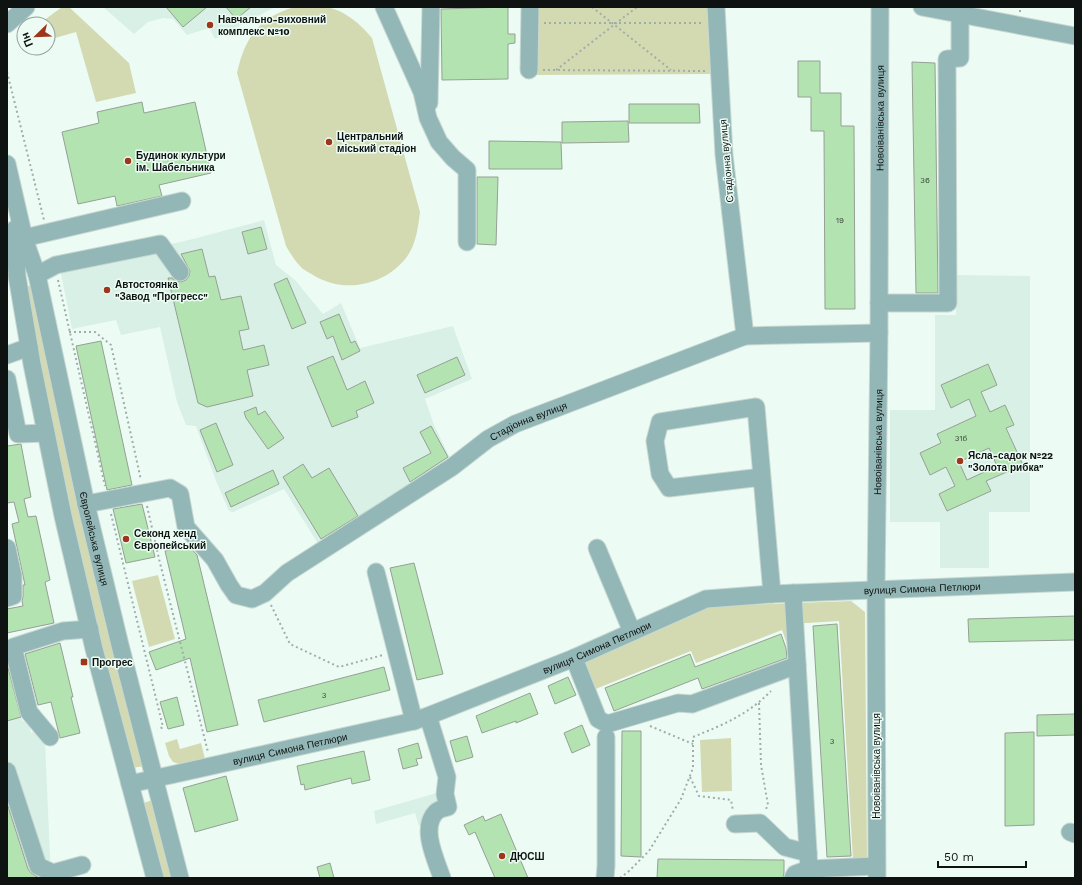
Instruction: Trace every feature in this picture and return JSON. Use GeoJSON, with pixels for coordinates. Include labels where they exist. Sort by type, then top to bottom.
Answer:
{"type":"FeatureCollection","features":[{"type":"Feature","properties":{"kind":"street"},"geometry":{"type":"LineString","coordinates":[[7,24],[26,7]]}},
{"type":"Feature","properties":{"kind":"street"},"geometry":{"type":"LineString","coordinates":[[384,7],[422,92],[428,118],[440,142],[467,170],[467,242]]}},
{"type":"Feature","properties":{"kind":"street"},"geometry":{"type":"LineString","coordinates":[[428,118],[431,7]]}},
{"type":"Feature","properties":{"kind":"street","name":"Новоіванівська вулиця"},"geometry":{"type":"LineString","coordinates":[[876,872],[876,590],[879,333],[880,7]]}},
{"type":"Feature","properties":{"kind":"street"},"geometry":{"type":"LineString","coordinates":[[922,7],[1075,36]]}},
{"type":"Feature","properties":{"kind":"street"},"geometry":{"type":"LineString","coordinates":[[879,303],[948,303],[946,59],[960,58],[960,14]]}},
{"type":"Feature","properties":{"kind":"street"},"geometry":{"type":"LineString","coordinates":[[529,70],[530,15]]}},
{"type":"Feature","properties":{"kind":"street","name":"Стадіонна вулиця"},"geometry":{"type":"LineString","coordinates":[[86,504],[170,488],[180,494],[186,527],[215,560],[236,595],[252,599],[265,593],[287,573],[452,467],[488,439],[515,424],[745,336],[724,155],[717,15]]}},
{"type":"Feature","properties":{"kind":"street","name":"Європейська вулиця"},"geometry":{"type":"LineString","coordinates":[[7,164],[24,238],[37,275],[86,504],[120,645],[180,878]]}},
{"type":"Feature","properties":{"kind":"street","name":"Європейська вулиця"},"geometry":{"type":"LineString","coordinates":[[14,199],[17,276],[29,347],[63,516],[90,629],[155,878]]}},
{"type":"Feature","properties":{"kind":"street"},"geometry":{"type":"LineString","coordinates":[[24,238],[182,201]]}},
{"type":"Feature","properties":{"kind":"street"},"geometry":{"type":"LineString","coordinates":[[37,275],[56,265],[154,244],[160,244],[180,272]]}},
{"type":"Feature","properties":{"kind":"street"},"geometry":{"type":"LineString","coordinates":[[745,336],[879,333]]}},
{"type":"Feature","properties":{"kind":"street"},"geometry":{"type":"LineString","coordinates":[[7,356],[29,347]]}},
{"type":"Feature","properties":{"kind":"street"},"geometry":{"type":"LineString","coordinates":[[7,379],[12,435],[46,433]]}},
{"type":"Feature","properties":{"kind":"street"},"geometry":{"type":"LineString","coordinates":[[762,477],[669,488],[660,474],[655,441],[660,422],[756,407],[762,477],[772,594]]}},
{"type":"Feature","properties":{"kind":"street"},"geometry":{"type":"LineString","coordinates":[[7,548],[13,576],[13,596],[7,598]]}},
{"type":"Feature","properties":{"kind":"street"},"geometry":{"type":"LineString","coordinates":[[597,548],[632,632]]}},
{"type":"Feature","properties":{"kind":"street"},"geometry":{"type":"LineString","coordinates":[[376,572],[395,651],[421,719],[447,777],[444,794],[448,807],[437,811],[431,820],[428,835],[442,878]]}},
{"type":"Feature","properties":{"kind":"street","name":"вулиця Симона Петлюри"},"geometry":{"type":"LineString","coordinates":[[130,784],[421,719],[574,658],[706,599],[793,593],[1075,582]]}},
{"type":"Feature","properties":{"kind":"street"},"geometry":{"type":"LineString","coordinates":[[793,593],[809,861]]}},
{"type":"Feature","properties":{"kind":"street"},"geometry":{"type":"LineString","coordinates":[[50,737],[29,712],[13,647],[63,631],[90,629]]}},
{"type":"Feature","properties":{"kind":"street"},"geometry":{"type":"LineString","coordinates":[[574,658],[598,719],[607,724],[678,703],[692,704],[797,665]]}},
{"type":"Feature","properties":{"kind":"street"},"geometry":{"type":"LineString","coordinates":[[605,878],[606,737]]}},
{"type":"Feature","properties":{"kind":"street"},"geometry":{"type":"LineString","coordinates":[[7,771],[38,866],[53,873],[82,865]]}},
{"type":"Feature","properties":{"kind":"street"},"geometry":{"type":"LineString","coordinates":[[735,824],[760,823],[785,847],[809,861],[876,872]]}},
{"type":"Feature","properties":{"kind":"street"},"geometry":{"type":"LineString","coordinates":[[793,878],[795,874],[809,861]]}},
{"type":"Feature","properties":{"kind":"path"},"geometry":{"type":"LineString","coordinates":[[592,7],[672,71]]}},
{"type":"Feature","properties":{"kind":"path"},"geometry":{"type":"LineString","coordinates":[[555,70],[637,7]]}},
{"type":"Feature","properties":{"kind":"path"},"geometry":{"type":"LineString","coordinates":[[530,15],[614,24],[717,15]]}},
{"type":"Feature","properties":{"kind":"path"},"geometry":{"type":"LineString","coordinates":[[529,70],[720,71]]}},
{"type":"Feature","properties":{"kind":"path"},"geometry":{"type":"LineString","coordinates":[[7,72],[48,233]]}},
{"type":"Feature","properties":{"kind":"path"},"geometry":{"type":"LineString","coordinates":[[58,279],[108,500],[163,727],[158,729],[159,735]]}},
{"type":"Feature","properties":{"kind":"path"},"geometry":{"type":"LineString","coordinates":[[69,332],[96,332],[111,345],[160,563],[211,765]]}},
{"type":"Feature","properties":{"kind":"path"},"geometry":{"type":"LineString","coordinates":[[265,593],[290,644],[339,667],[395,651]]}},
{"type":"Feature","properties":{"kind":"path"},"geometry":{"type":"LineString","coordinates":[[620,878],[649,851],[682,799],[693,768],[693,737],[734,720],[759,703],[775,687]]}},
{"type":"Feature","properties":{"kind":"path"},"geometry":{"type":"LineString","coordinates":[[759,703],[761,765],[768,805],[760,823]]}},
{"type":"Feature","properties":{"kind":"path"},"geometry":{"type":"LineString","coordinates":[[650,726],[693,744]]}},
{"type":"Feature","properties":{"kind":"path"},"geometry":{"type":"LineString","coordinates":[[690,777],[699,796],[731,800],[735,824]]}},
{"type":"Feature","properties":{"kind":"shaded area","name":"Навчально-виховний комплекс №10"},"geometry":{"type":"Polygon","coordinates":[[[103,7],[275,7],[215,39],[209,28],[187,35],[173,19],[163,18],[148,22],[134,34],[103,7]]]}},
{"type":"Feature","properties":{"kind":"shaded area"},"geometry":{"type":"Polygon","coordinates":[[[264,220],[276,265],[295,280],[323,314],[341,303],[360,348],[453,326],[472,379],[425,399],[434,425],[452,462],[320,547],[284,489],[233,512],[229,511],[216,481],[196,426],[186,425],[177,402],[160,327],[121,335],[116,320],[72,329],[60,269],[193,239],[264,220]]]}},
{"type":"Feature","properties":{"kind":"shaded area","name":"Ясла-садок №22 \"Золота рибка\""},"geometry":{"type":"Polygon","coordinates":[[[955,275],[1030,276],[1030,512],[989,512],[989,568],[940,568],[940,522],[890,522],[890,410],[935,410],[935,315],[956,315],[955,275]]]}},
{"type":"Feature","properties":{"kind":"shaded area"},"geometry":{"type":"Polygon","coordinates":[[[7,652],[22,721],[29,722],[31,733],[40,730],[45,741],[51,878],[7,878],[7,652]]]}},
{"type":"Feature","properties":{"kind":"shaded area"},"geometry":{"type":"Polygon","coordinates":[[[440,792],[443,806],[426,811],[429,823],[419,826],[415,813],[376,824],[374,811],[440,792]]]}},
{"type":"Feature","properties":{"kind":"green space","name":"Центральний міський стадіон"},"geometry":{"type":"Polygon","coordinates":[[[319,6],[334,9],[352,19],[372,38],[420,212],[414,242],[406,258],[397,268],[375,281],[350,285],[325,281],[304,270],[294,259],[286,246],[237,73],[244,49],[256,30],[272,16],[295,7],[319,6]]]}},
{"type":"Feature","properties":{"kind":"green space"},"geometry":{"type":"Polygon","coordinates":[[[62,7],[69,7],[129,63],[136,93],[96,102],[76,32],[56,38],[56,16],[50,16],[62,7]]]}},
{"type":"Feature","properties":{"kind":"green space"},"geometry":{"type":"Polygon","coordinates":[[[538,7],[710,7],[712,74],[537,75],[538,7]]]}},
{"type":"Feature","properties":{"kind":"green space"},"geometry":{"type":"Polygon","coordinates":[[[35,285],[146,766],[131,768],[81,567],[23,287],[35,285]]]}},
{"type":"Feature","properties":{"kind":"green space"},"geometry":{"type":"Polygon","coordinates":[[[158,575],[175,639],[149,647],[132,581],[158,575]]]}},
{"type":"Feature","properties":{"kind":"green space"},"geometry":{"type":"Polygon","coordinates":[[[851,601],[865,612],[867,859],[853,860],[839,621],[792,624],[793,661],[782,630],[696,663],[691,651],[593,690],[581,665],[712,606],[851,601]]]}},
{"type":"Feature","properties":{"kind":"green space"},"geometry":{"type":"Polygon","coordinates":[[[731,738],[732,791],[702,792],[700,740],[731,738]]]}},
{"type":"Feature","properties":{"kind":"green space"},"geometry":{"type":"Polygon","coordinates":[[[177,739],[180,749],[201,743],[205,759],[179,764],[173,762],[169,756],[165,743],[177,739]]]}},
{"type":"Feature","properties":{"kind":"green space"},"geometry":{"type":"Polygon","coordinates":[[[155,799],[176,878],[161,878],[141,804],[155,799]]]}},
{"type":"Feature","properties":{"kind":"building"},"geometry":{"type":"Polygon","coordinates":[[[166,7],[207,7],[183,27],[166,7]]]}},
{"type":"Feature","properties":{"kind":"building"},"geometry":{"type":"Polygon","coordinates":[[[226,7],[251,7],[236,19],[226,7]]]}},
{"type":"Feature","properties":{"kind":"building"},"geometry":{"type":"Polygon","coordinates":[[[508,7],[508,34],[515,34],[515,43],[508,44],[508,79],[442,80],[441,9],[508,7]]]}},
{"type":"Feature","properties":{"kind":"building"},"geometry":{"type":"Polygon","coordinates":[[[798,61],[820,61],[820,93],[841,93],[841,126],[854,126],[855,309],[825,309],[824,131],[811,131],[811,97],[798,97],[798,61]]]}},
{"type":"Feature","properties":{"kind":"building"},"geometry":{"type":"Polygon","coordinates":[[[912,62],[935,63],[938,293],[916,293],[912,62]]]}},
{"type":"Feature","properties":{"kind":"building","name":"Будинок культури ім. Шабельника"},"geometry":{"type":"Polygon","coordinates":[[[142,102],[144,113],[195,102],[211,173],[159,185],[162,196],[117,206],[115,196],[78,204],[62,132],[99,123],[97,112],[142,102]]]}},
{"type":"Feature","properties":{"kind":"building"},"geometry":{"type":"Polygon","coordinates":[[[629,104],[699,104],[700,123],[629,123],[629,104]]]}},
{"type":"Feature","properties":{"kind":"building"},"geometry":{"type":"Polygon","coordinates":[[[628,121],[629,142],[562,143],[562,122],[628,121]]]}},
{"type":"Feature","properties":{"kind":"building"},"geometry":{"type":"Polygon","coordinates":[[[489,141],[561,142],[562,169],[489,169],[489,141]]]}},
{"type":"Feature","properties":{"kind":"building"},"geometry":{"type":"Polygon","coordinates":[[[477,177],[498,177],[496,245],[477,244],[477,177]]]}},
{"type":"Feature","properties":{"kind":"building"},"geometry":{"type":"Polygon","coordinates":[[[261,227],[267,249],[248,254],[242,232],[261,227]]]}},
{"type":"Feature","properties":{"kind":"building"},"geometry":{"type":"Polygon","coordinates":[[[202,249],[209,277],[215,276],[221,300],[241,296],[249,329],[239,331],[243,350],[264,345],[269,365],[247,370],[253,396],[207,407],[198,403],[168,278],[181,282],[186,280],[190,271],[181,254],[202,249]]]}},
{"type":"Feature","properties":{"kind":"building"},"geometry":{"type":"Polygon","coordinates":[[[287,278],[306,323],[292,329],[274,284],[287,278]]]}},
{"type":"Feature","properties":{"kind":"building"},"geometry":{"type":"Polygon","coordinates":[[[339,314],[351,343],[355,341],[360,351],[342,360],[333,336],[327,339],[320,322],[339,314]]]}},
{"type":"Feature","properties":{"kind":"building"},"geometry":{"type":"Polygon","coordinates":[[[101,341],[132,485],[107,490],[76,346],[101,341]]]}},
{"type":"Feature","properties":{"kind":"building"},"geometry":{"type":"Polygon","coordinates":[[[333,356],[347,390],[365,381],[374,403],[356,411],[358,417],[332,427],[307,367],[333,356]]]}},
{"type":"Feature","properties":{"kind":"building"},"geometry":{"type":"Polygon","coordinates":[[[457,357],[465,375],[425,393],[417,375],[457,357]]]}},
{"type":"Feature","properties":{"kind":"building"},"geometry":{"type":"Polygon","coordinates":[[[988,364],[997,385],[981,392],[990,412],[1005,405],[1014,425],[1006,428],[1023,465],[986,481],[991,491],[947,511],[939,494],[955,486],[946,467],[930,475],[920,453],[941,443],[937,434],[976,416],[969,399],[951,408],[941,385],[988,364]],[[989,448],[959,462],[967,480],[997,466],[989,448]]]}},
{"type":"Feature","properties":{"kind":"building"},"geometry":{"type":"Polygon","coordinates":[[[256,407],[258,415],[265,411],[284,438],[268,449],[246,418],[244,412],[256,407]]]}},
{"type":"Feature","properties":{"kind":"building"},"geometry":{"type":"Polygon","coordinates":[[[216,423],[233,465],[217,472],[200,430],[216,423]]]}},
{"type":"Feature","properties":{"kind":"building"},"geometry":{"type":"Polygon","coordinates":[[[431,426],[448,457],[410,482],[403,468],[431,453],[420,432],[431,426]]]}},
{"type":"Feature","properties":{"kind":"building"},"geometry":{"type":"Polygon","coordinates":[[[21,444],[31,497],[24,499],[28,517],[36,516],[50,580],[45,582],[54,623],[7,633],[7,609],[23,606],[23,585],[25,585],[12,524],[19,522],[14,502],[7,503],[7,446],[21,444]]]}},
{"type":"Feature","properties":{"kind":"building"},"geometry":{"type":"Polygon","coordinates":[[[303,464],[312,478],[329,468],[358,516],[321,539],[283,477],[303,464]]]}},
{"type":"Feature","properties":{"kind":"building"},"geometry":{"type":"Polygon","coordinates":[[[273,470],[279,484],[231,507],[225,493],[273,470]]]}},
{"type":"Feature","properties":{"kind":"building"},"geometry":{"type":"Polygon","coordinates":[[[142,504],[155,557],[126,563],[113,509],[142,504]]]}},
{"type":"Feature","properties":{"kind":"building"},"geometry":{"type":"Polygon","coordinates":[[[189,546],[197,555],[238,725],[207,732],[190,658],[156,670],[149,652],[186,639],[165,551],[189,546]]]}},
{"type":"Feature","properties":{"kind":"building"},"geometry":{"type":"Polygon","coordinates":[[[414,563],[443,674],[417,680],[390,568],[414,563]]]}},
{"type":"Feature","properties":{"kind":"building"},"geometry":{"type":"Polygon","coordinates":[[[1075,616],[1075,640],[969,642],[968,619],[1075,616]]]}},
{"type":"Feature","properties":{"kind":"building"},"geometry":{"type":"Polygon","coordinates":[[[837,624],[851,856],[827,857],[813,626],[837,624]]]}},
{"type":"Feature","properties":{"kind":"building"},"geometry":{"type":"Polygon","coordinates":[[[781,634],[786,648],[787,658],[702,689],[698,678],[614,711],[605,688],[690,654],[695,667],[781,634]]]}},
{"type":"Feature","properties":{"kind":"building"},"geometry":{"type":"Polygon","coordinates":[[[60,643],[80,733],[60,738],[51,702],[38,705],[25,654],[60,643]]]}},
{"type":"Feature","properties":{"kind":"building"},"geometry":{"type":"Polygon","coordinates":[[[7,664],[21,717],[7,721],[7,664]]]}},
{"type":"Feature","properties":{"kind":"building"},"geometry":{"type":"Polygon","coordinates":[[[384,667],[390,690],[264,722],[258,700],[384,667]]]}},
{"type":"Feature","properties":{"kind":"building"},"geometry":{"type":"Polygon","coordinates":[[[568,677],[576,695],[555,704],[548,686],[568,677]]]}},
{"type":"Feature","properties":{"kind":"building"},"geometry":{"type":"Polygon","coordinates":[[[530,693],[538,714],[516,723],[516,721],[482,733],[476,716],[530,693]]]}},
{"type":"Feature","properties":{"kind":"building"},"geometry":{"type":"Polygon","coordinates":[[[177,697],[184,725],[168,729],[160,702],[177,697]]]}},
{"type":"Feature","properties":{"kind":"building"},"geometry":{"type":"Polygon","coordinates":[[[1075,714],[1075,735],[1037,736],[1037,715],[1075,714]]]}},
{"type":"Feature","properties":{"kind":"building"},"geometry":{"type":"Polygon","coordinates":[[[582,725],[590,745],[572,753],[564,733],[582,725]]]}},
{"type":"Feature","properties":{"kind":"building"},"geometry":{"type":"Polygon","coordinates":[[[622,731],[641,731],[641,857],[621,856],[622,731]]]}},
{"type":"Feature","properties":{"kind":"building"},"geometry":{"type":"Polygon","coordinates":[[[1034,732],[1034,825],[1005,826],[1005,733],[1034,732]]]}},
{"type":"Feature","properties":{"kind":"building"},"geometry":{"type":"Polygon","coordinates":[[[467,736],[473,757],[456,762],[450,741],[467,736]]]}},
{"type":"Feature","properties":{"kind":"building"},"geometry":{"type":"Polygon","coordinates":[[[418,743],[422,758],[416,759],[418,765],[403,769],[398,749],[418,743]]]}},
{"type":"Feature","properties":{"kind":"building"},"geometry":{"type":"Polygon","coordinates":[[[364,751],[370,780],[352,784],[351,778],[305,790],[304,784],[301,785],[297,766],[364,751]]]}},
{"type":"Feature","properties":{"kind":"building"},"geometry":{"type":"Polygon","coordinates":[[[226,776],[238,820],[195,832],[183,788],[226,776]]]}},
{"type":"Feature","properties":{"kind":"building"},"geometry":{"type":"Polygon","coordinates":[[[7,803],[28,869],[39,878],[7,878],[7,803]]]}},
{"type":"Feature","properties":{"kind":"building","name":"ДЮСШ"},"geometry":{"type":"Polygon","coordinates":[[[501,814],[528,878],[495,878],[475,832],[469,835],[464,825],[483,816],[485,821],[501,814]]]}},
{"type":"Feature","properties":{"kind":"building"},"geometry":{"type":"Polygon","coordinates":[[[658,859],[784,860],[784,873],[783,878],[657,878],[658,859]]]}},
{"type":"Feature","properties":{"kind":"building"},"geometry":{"type":"Polygon","coordinates":[[[330,863],[334,878],[320,878],[317,867],[330,863]]]}},
{"type":"Feature","properties":{"kind":"place","name":"Навчально-виховний комплекс №10"},"geometry":{"type":"Point","coordinates":[210,25]}},
{"type":"Feature","properties":{"kind":"place","name":"Центральний міський стадіон"},"geometry":{"type":"Point","coordinates":[329,142]}},
{"type":"Feature","properties":{"kind":"place","name":"Будинок культури ім. Шабельника"},"geometry":{"type":"Point","coordinates":[128,161]}},
{"type":"Feature","properties":{"kind":"place","name":"Автостоянка \"Завод \"Прогресс\""},"geometry":{"type":"Point","coordinates":[107,290]}},
{"type":"Feature","properties":{"kind":"place","name":"Ясла-садок №22 \"Золота рибка\""},"geometry":{"type":"Point","coordinates":[960,461]}},
{"type":"Feature","properties":{"kind":"place","name":"Секонд хенд Європейський"},"geometry":{"type":"Point","coordinates":[126,539]}},
{"type":"Feature","properties":{"kind":"place","name":"Прогрес"},"geometry":{"type":"Point","coordinates":[84,662]}},
{"type":"Feature","properties":{"kind":"place","name":"ДЮСШ"},"geometry":{"type":"Point","coordinates":[502,856]}}]}
